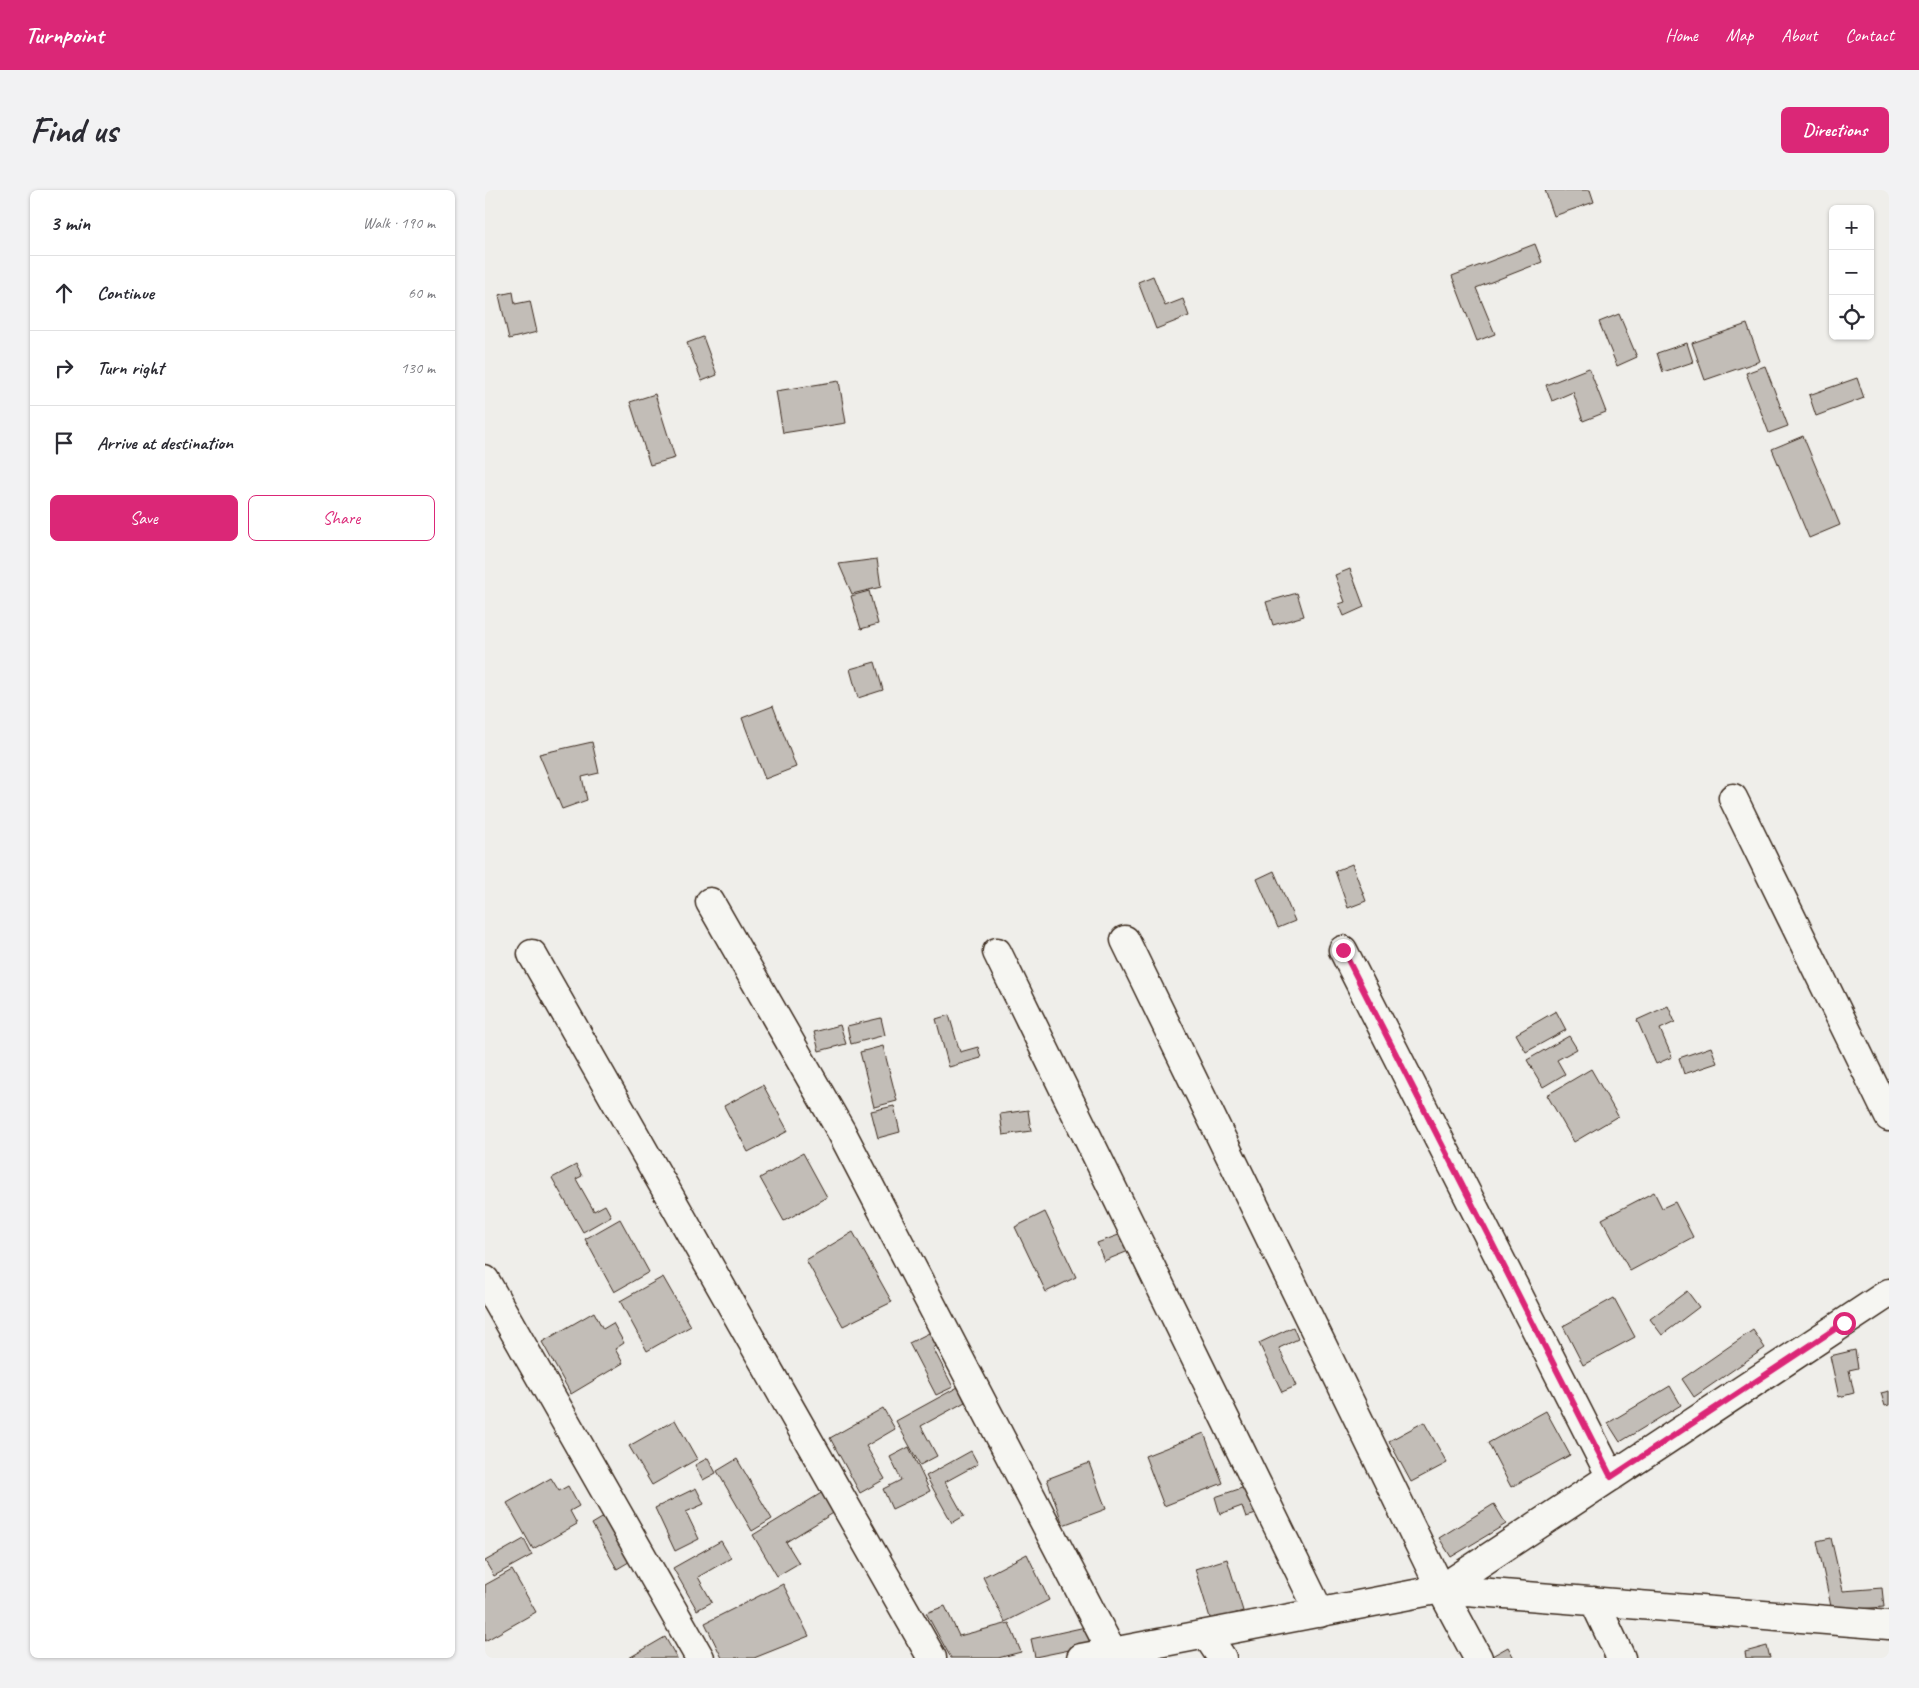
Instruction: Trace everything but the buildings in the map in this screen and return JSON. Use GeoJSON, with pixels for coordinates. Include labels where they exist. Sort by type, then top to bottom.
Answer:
{"type":"FeatureCollection","features":[{"type":"Feature","properties":{"kind":"street"},"geometry":{"type":"LineString","coordinates":[[1733,798],[1889,1117]]}},
{"type":"Feature","properties":{"kind":"street"},"geometry":{"type":"LineString","coordinates":[[710,902],[841,1131],[1113,1655]]}},
{"type":"Feature","properties":{"kind":"street"},"geometry":{"type":"LineString","coordinates":[[1125,940],[1441,1590],[1478,1658]]}},
{"type":"Feature","properties":{"kind":"street"},"geometry":{"type":"LineString","coordinates":[[1343,950],[1611,1477]]}},
{"type":"Feature","properties":{"kind":"street"},"geometry":{"type":"LineString","coordinates":[[997,952],[1320,1613]]}},
{"type":"Feature","properties":{"kind":"street"},"geometry":{"type":"LineString","coordinates":[[532,954],[932,1658]]}},
{"type":"Feature","properties":{"kind":"street"},"geometry":{"type":"LineString","coordinates":[[485,1280],[700,1658]]}},
{"type":"Feature","properties":{"kind":"street"},"geometry":{"type":"LineString","coordinates":[[1441,1590],[1889,1293]]}},
{"type":"Feature","properties":{"kind":"street"},"geometry":{"type":"LineString","coordinates":[[1081,1658],[1113,1655],[1206,1634],[1441,1590],[1889,1625]]}},
{"type":"Feature","properties":{"kind":"street"},"geometry":{"type":"LineString","coordinates":[[1593,1601],[1621,1658]]}},
{"type":"Feature","properties":{"kind":"street"},"geometry":{"type":"LineString","coordinates":[[1206,1634],[1222,1658]]}},
{"type":"Feature","properties":{"kind":"route"},"geometry":{"type":"LineString","coordinates":[[1343,950],[1611,1477],[1844,1323]]}}]}
